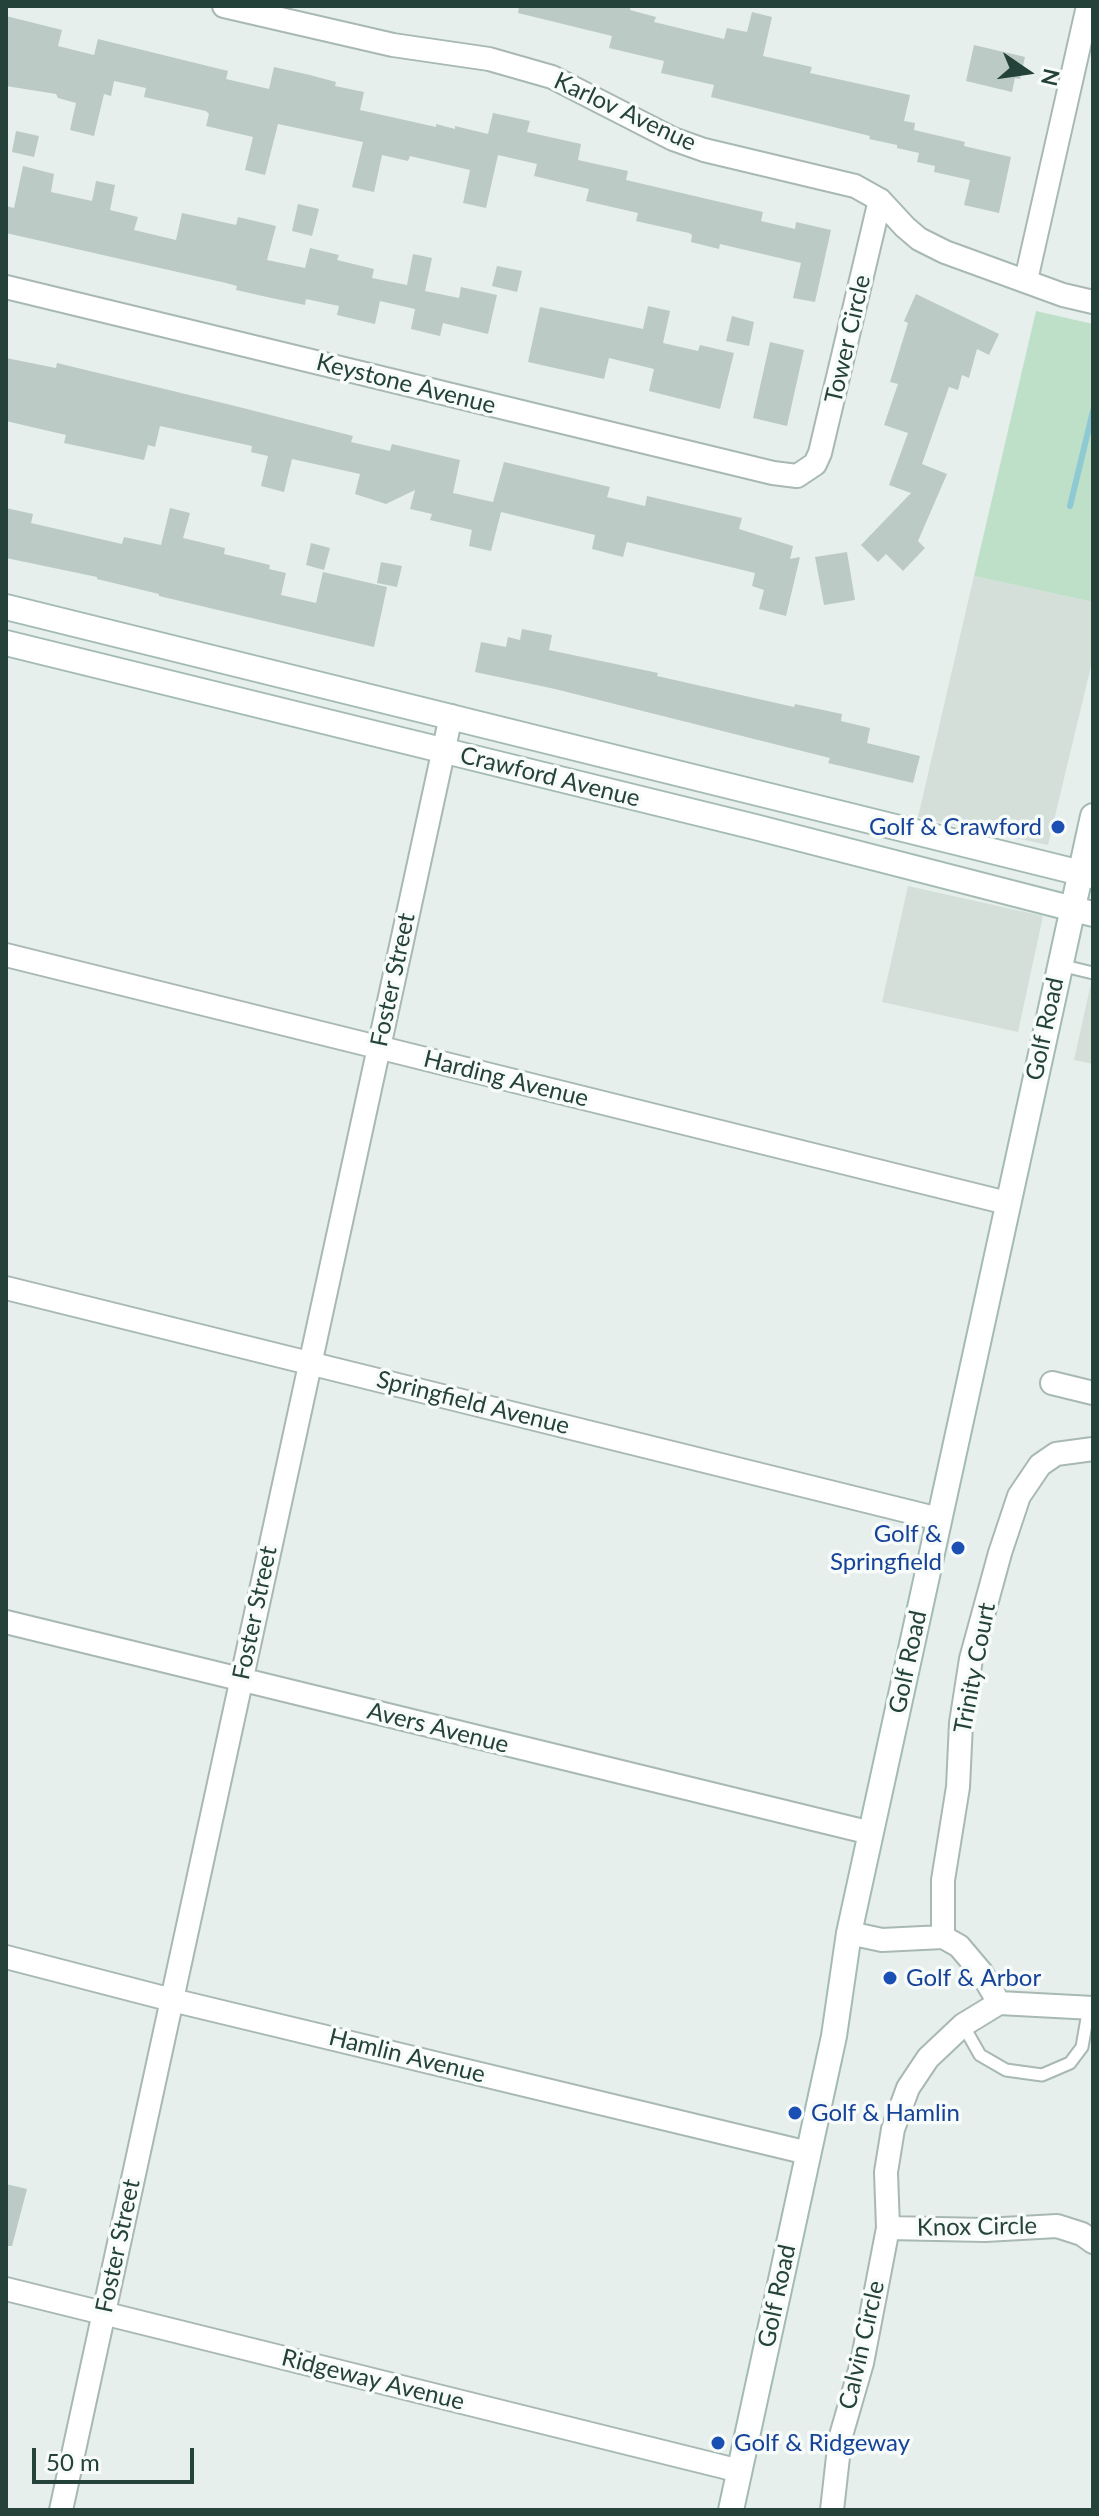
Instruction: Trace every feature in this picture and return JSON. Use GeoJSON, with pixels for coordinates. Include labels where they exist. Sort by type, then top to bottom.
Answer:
{"type":"FeatureCollection","features":[{"type":"Feature","properties":{"kind":"main road","name":"Crawford Avenue"},"geometry":{"type":"LineString","coordinates":[[6,607],[1086,874]]}},
{"type":"Feature","properties":{"kind":"main road","name":"Crawford Avenue"},"geometry":{"type":"LineString","coordinates":[[6,643],[1082,911]]}},
{"type":"Feature","properties":{"kind":"main road","name":"Golf Road"},"geometry":{"type":"LineString","coordinates":[[731,2510],[834,2036],[849,1933],[1059,965],[1082,911],[1093,816]]}},
{"type":"Feature","properties":{"kind":"street","name":"Karlov Avenue"},"geometry":{"type":"LineString","coordinates":[[224,6],[393,45],[489,59],[524,68],[576,88],[673,139],[704,150],[855,186],[880,200],[919,239],[945,252],[1063,295],[1093,302]]}},
{"type":"Feature","properties":{"kind":"street"},"geometry":{"type":"LineString","coordinates":[[1026,280],[1088,6]]}},
{"type":"Feature","properties":{"kind":"street","name":"Tower Circle"},"geometry":{"type":"LineString","coordinates":[[806,472],[815,464],[824,441],[880,200]]}},
{"type":"Feature","properties":{"kind":"street","name":"Keystone Avenue"},"geometry":{"type":"LineString","coordinates":[[6,287],[773,473],[797,476],[806,472]]}},
{"type":"Feature","properties":{"kind":"street","name":"Foster Street"},"geometry":{"type":"LineString","coordinates":[[61,2510],[451,716]]}},
{"type":"Feature","properties":{"kind":"street","name":"Harding Avenue"},"geometry":{"type":"LineString","coordinates":[[6,955],[1007,1203]]}},
{"type":"Feature","properties":{"kind":"street","name":"Springfield Avenue"},"geometry":{"type":"LineString","coordinates":[[6,1288],[939,1519]]}},
{"type":"Feature","properties":{"kind":"street"},"geometry":{"type":"LineString","coordinates":[[1052,1383],[1093,1393]]}},
{"type":"Feature","properties":{"kind":"street","name":"Trinity Court"},"geometry":{"type":"LineString","coordinates":[[943,1937],[943,1880],[958,1787],[961,1723],[971,1659],[1000,1553],[1019,1496],[1040,1465],[1056,1454],[1093,1449]]}},
{"type":"Feature","properties":{"kind":"street","name":"Avers Avenue"},"geometry":{"type":"LineString","coordinates":[[6,1622],[871,1833]]}},
{"type":"Feature","properties":{"kind":"street"},"geometry":{"type":"LineString","coordinates":[[849,1933],[882,1940],[943,1937],[959,1946],[981,1972],[999,2003],[1091,2007]]}},
{"type":"Feature","properties":{"kind":"street","name":"Hamlin Avenue"},"geometry":{"type":"LineString","coordinates":[[6,1957],[808,2153]]}},
{"type":"Feature","properties":{"kind":"street","name":"Knox Circle"},"geometry":{"type":"LineString","coordinates":[[999,2003],[963,2025],[928,2058],[908,2088],[893,2129],[886,2172],[888,2228],[985,2230],[1057,2226],[1082,2234],[1093,2242]]}},
{"type":"Feature","properties":{"kind":"street","name":"Calvin Circle"},"geometry":{"type":"LineString","coordinates":[[832,2510],[840,2439],[862,2363],[888,2228]]}},
{"type":"Feature","properties":{"kind":"street","name":"Ridgeway Avenue"},"geometry":{"type":"LineString","coordinates":[[6,2289],[740,2471]]}},
{"type":"Feature","properties":{"kind":"lane"},"geometry":{"type":"LineString","coordinates":[[1059,965],[1093,973]]}},
{"type":"Feature","properties":{"kind":"lane"},"geometry":{"type":"LineString","coordinates":[[963,2025],[980,2055],[1006,2070],[1042,2075],[1070,2063],[1082,2047],[1091,2007]]}},
{"type":"Feature","properties":{"kind":"shaded area"},"geometry":{"type":"Polygon","coordinates":[[[974,576],[1093,602],[1093,658],[1048,845],[918,817],[974,576]]]}},
{"type":"Feature","properties":{"kind":"shaded area"},"geometry":{"type":"Polygon","coordinates":[[[908,886],[1043,916],[1018,1032],[882,1002],[908,886]]]}},
{"type":"Feature","properties":{"kind":"shaded area"},"geometry":{"type":"Polygon","coordinates":[[[1093,974],[1093,1064],[1074,1060],[1093,974]]]}},
{"type":"Feature","properties":{"kind":"green space"},"geometry":{"type":"Polygon","coordinates":[[[1036,311],[1093,324],[1093,602],[974,576],[1036,311]]]}},
{"type":"Feature","properties":{"kind":"building"},"geometry":{"type":"Polygon","coordinates":[[[519,6],[631,6],[630,10],[656,17],[654,22],[724,39],[727,28],[747,32],[752,12],[772,17],[763,56],[812,67],[810,73],[910,95],[904,121],[915,123],[914,130],[1011,157],[999,213],[964,205],[970,180],[934,172],[935,166],[917,162],[919,153],[869,139],[870,136],[711,97],[714,85],[661,73],[664,61],[609,48],[612,36],[518,13],[519,6]]]}},
{"type":"Feature","properties":{"kind":"building"},"geometry":{"type":"Polygon","coordinates":[[[6,16],[62,30],[58,46],[94,55],[98,39],[228,71],[226,79],[269,89],[274,67],[310,75],[336,82],[335,86],[364,92],[360,110],[436,127],[436,124],[455,129],[455,126],[488,134],[493,113],[530,121],[527,132],[581,144],[578,160],[628,171],[626,180],[763,212],[761,221],[795,229],[796,222],[831,230],[815,302],[793,298],[801,263],[720,244],[719,249],[691,242],[692,235],[689,233],[636,221],[638,213],[586,201],[589,189],[534,176],[537,164],[498,155],[486,208],[463,203],[470,170],[410,156],[408,161],[382,155],[374,192],[352,187],[363,142],[278,124],[265,175],[245,170],[253,137],[206,126],[209,114],[206,111],[144,97],[146,88],[114,81],[111,96],[104,94],[94,136],[70,130],[76,103],[58,98],[56,94],[6,86],[6,16]]]}},
{"type":"Feature","properties":{"kind":"building"},"geometry":{"type":"Polygon","coordinates":[[[974,45],[1025,57],[1020,79],[1015,78],[1012,92],[966,81],[974,45]]]}},
{"type":"Feature","properties":{"kind":"building"},"geometry":{"type":"Polygon","coordinates":[[[16,131],[39,136],[34,157],[12,152],[16,131]]]}},
{"type":"Feature","properties":{"kind":"building"},"geometry":{"type":"Polygon","coordinates":[[[23,166],[54,174],[51,192],[92,201],[96,181],[115,185],[110,210],[138,217],[134,230],[176,240],[182,213],[236,225],[238,217],[276,226],[267,260],[305,268],[310,248],[339,255],[337,260],[374,269],[372,278],[407,285],[413,254],[432,258],[425,291],[459,298],[461,287],[497,295],[488,334],[443,323],[440,336],[411,329],[415,309],[380,301],[375,324],[337,315],[339,306],[306,299],[305,305],[267,297],[236,290],[237,286],[226,283],[6,233],[6,206],[14,208],[23,166]]]}},
{"type":"Feature","properties":{"kind":"building"},"geometry":{"type":"Polygon","coordinates":[[[298,204],[319,209],[312,236],[292,231],[298,204]]]}},
{"type":"Feature","properties":{"kind":"building"},"geometry":{"type":"Polygon","coordinates":[[[497,266],[522,271],[517,292],[492,286],[497,266]]]}},
{"type":"Feature","properties":{"kind":"building"},"geometry":{"type":"Polygon","coordinates":[[[916,294],[999,334],[989,355],[977,349],[969,378],[962,375],[958,390],[949,387],[922,464],[947,474],[918,541],[925,548],[903,571],[886,554],[878,562],[861,545],[911,493],[889,485],[908,433],[884,425],[898,384],[890,382],[908,323],[904,321],[916,294]]]}},
{"type":"Feature","properties":{"kind":"building"},"geometry":{"type":"Polygon","coordinates":[[[648,306],[670,311],[663,343],[698,351],[700,345],[734,353],[720,409],[649,391],[654,369],[609,358],[604,379],[528,362],[540,307],[643,329],[648,306]]]}},
{"type":"Feature","properties":{"kind":"building"},"geometry":{"type":"Polygon","coordinates":[[[732,316],[754,322],[749,346],[726,341],[732,316]]]}},
{"type":"Feature","properties":{"kind":"building"},"geometry":{"type":"Polygon","coordinates":[[[770,342],[804,350],[787,426],[753,418],[770,342]]]}},
{"type":"Feature","properties":{"kind":"building"},"geometry":{"type":"Polygon","coordinates":[[[6,358],[56,368],[57,363],[235,406],[353,436],[351,442],[390,451],[392,444],[460,460],[453,493],[493,502],[504,462],[610,487],[607,497],[645,506],[647,496],[742,518],[739,529],[793,546],[790,559],[800,557],[786,616],[759,609],[764,590],[752,586],[755,573],[627,542],[623,557],[592,549],[595,535],[501,512],[491,551],[469,546],[472,530],[430,520],[432,514],[410,509],[415,490],[386,504],[355,494],[360,474],[292,459],[284,492],[261,486],[268,456],[251,452],[252,446],[160,426],[155,447],[148,445],[144,460],[64,443],[66,435],[6,421],[6,358]]]}},
{"type":"Feature","properties":{"kind":"building"},"geometry":{"type":"Polygon","coordinates":[[[6,508],[33,514],[31,523],[122,544],[124,537],[161,545],[170,508],[190,513],[183,538],[225,548],[224,554],[270,565],[269,569],[286,573],[281,595],[316,603],[323,572],[387,587],[374,647],[159,596],[97,577],[6,558],[6,508]]]}},
{"type":"Feature","properties":{"kind":"building"},"geometry":{"type":"Polygon","coordinates":[[[311,543],[330,548],[324,570],[306,565],[311,543]]]}},
{"type":"Feature","properties":{"kind":"building"},"geometry":{"type":"Polygon","coordinates":[[[847,552],[855,600],[824,605],[815,557],[847,552]]]}},
{"type":"Feature","properties":{"kind":"building"},"geometry":{"type":"Polygon","coordinates":[[[381,562],[402,566],[397,587],[377,583],[381,562]]]}},
{"type":"Feature","properties":{"kind":"building"},"geometry":{"type":"Polygon","coordinates":[[[522,629],[552,635],[549,650],[794,707],[795,704],[842,714],[841,721],[870,728],[867,743],[920,756],[913,783],[828,763],[830,758],[475,672],[481,642],[506,647],[508,637],[520,640],[522,629]]]}},
{"type":"Feature","properties":{"kind":"building"},"geometry":{"type":"Polygon","coordinates":[[[6,2184],[27,2189],[12,2246],[6,2246],[6,2184]]]}},
{"type":"Feature","properties":{"kind":"waterway"},"geometry":{"type":"LineString","coordinates":[[1070,506],[1093,411]]}},
{"type":"Feature","properties":{"kind":"place","name":"Golf & Crawford"},"geometry":{"type":"Point","coordinates":[1058,827]}},
{"type":"Feature","properties":{"kind":"place","name":"Golf & Springfield"},"geometry":{"type":"Point","coordinates":[958,1548]}},
{"type":"Feature","properties":{"kind":"place","name":"Golf & Arbor"},"geometry":{"type":"Point","coordinates":[890,1978]}},
{"type":"Feature","properties":{"kind":"place","name":"Golf & Hamlin"},"geometry":{"type":"Point","coordinates":[795,2113]}},
{"type":"Feature","properties":{"kind":"place","name":"Golf & Ridgeway"},"geometry":{"type":"Point","coordinates":[718,2443]}}]}
